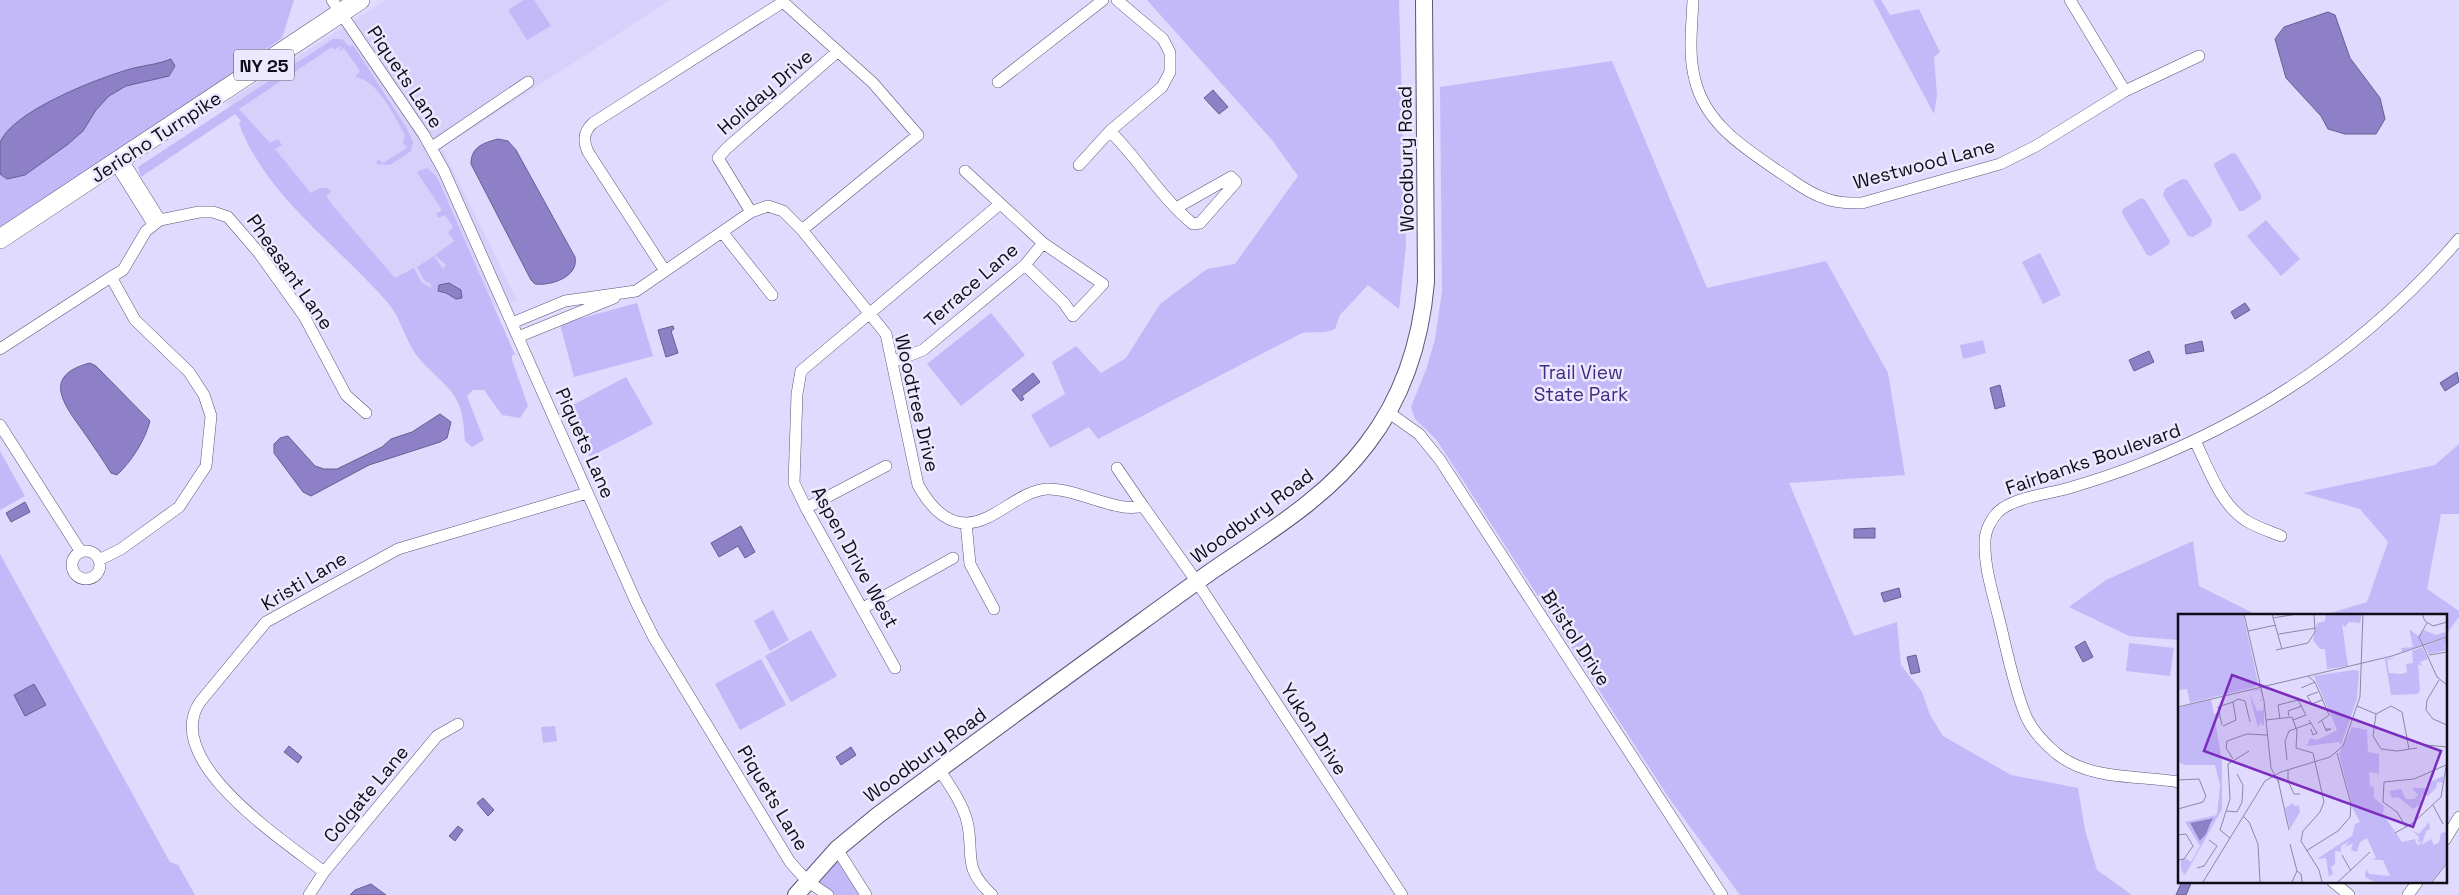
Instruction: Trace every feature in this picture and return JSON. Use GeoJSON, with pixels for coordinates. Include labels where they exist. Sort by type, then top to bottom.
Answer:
{"type":"FeatureCollection","features":[{"type":"Feature","properties":{"kind":"main road","name":"Jericho Turnpike"},"geometry":{"type":"LineString","coordinates":[[0,239],[118,161],[336,7],[360,0]]}},
{"type":"Feature","properties":{"kind":"main road","name":"Woodbury Road"},"geometry":{"type":"LineString","coordinates":[[796,895],[837,849],[876,816],[1197,582],[1301,509],[1335,480],[1366,445],[1388,412],[1413,356],[1424,312],[1426,282],[1424,0]]}},
{"type":"Feature","properties":{"kind":"street"},"geometry":{"type":"LineString","coordinates":[[998,82],[1103,0]]}},
{"type":"Feature","properties":{"kind":"street"},"geometry":{"type":"LineString","coordinates":[[1079,165],[1110,131],[1162,87],[1170,72],[1170,53],[1163,39],[1117,0]]}},
{"type":"Feature","properties":{"kind":"street","name":"Westwood Lane"},"geometry":{"type":"LineString","coordinates":[[1692,0],[1691,56],[1695,81],[1701,98],[1713,118],[1737,142],[1812,193],[1842,203],[1862,203],[2000,164],[2036,146],[2125,91],[2199,56]]}},
{"type":"Feature","properties":{"kind":"street"},"geometry":{"type":"LineString","coordinates":[[2070,0],[2125,91]]}},
{"type":"Feature","properties":{"kind":"street"},"geometry":{"type":"LineString","coordinates":[[665,271],[588,152],[584,137],[588,128],[783,2],[873,83],[918,135],[802,230]]}},
{"type":"Feature","properties":{"kind":"street","name":"Piquets Lane"},"geometry":{"type":"LineString","coordinates":[[336,7],[432,147],[654,638],[790,862],[807,881],[828,895]]}},
{"type":"Feature","properties":{"kind":"street","name":"Holiday Drive"},"geometry":{"type":"LineString","coordinates":[[751,212],[718,158],[727,148],[838,52]]}},
{"type":"Feature","properties":{"kind":"street"},"geometry":{"type":"LineString","coordinates":[[432,147],[528,82]]}},
{"type":"Feature","properties":{"kind":"street"},"geometry":{"type":"LineString","coordinates":[[1110,131],[1161,194],[1193,224],[1200,222],[1236,182],[1231,177],[1176,208]]}},
{"type":"Feature","properties":{"kind":"street"},"geometry":{"type":"LineString","coordinates":[[0,349],[123,270],[156,222],[118,161]]}},
{"type":"Feature","properties":{"kind":"street"},"geometry":{"type":"LineString","coordinates":[[965,171],[1043,243],[1103,284],[1073,316],[1064,303],[1025,265]]}},
{"type":"Feature","properties":{"kind":"street","name":"Aspen Drive West"},"geometry":{"type":"LineString","coordinates":[[895,668],[794,483],[797,394],[801,371],[1000,204]]}},
{"type":"Feature","properties":{"kind":"street","name":"Woodtree Drive"},"geometry":{"type":"LineString","coordinates":[[512,323],[565,301],[636,291],[751,212],[761,207],[776,207],[802,230],[886,334],[918,485],[929,504],[944,516],[966,523]]}},
{"type":"Feature","properties":{"kind":"street","name":"Pheasant Lane"},"geometry":{"type":"LineString","coordinates":[[156,222],[199,212],[213,212],[228,217],[259,254],[304,316],[346,395],[366,413]]}},
{"type":"Feature","properties":{"kind":"street"},"geometry":{"type":"LineString","coordinates":[[722,232],[772,295]]}},
{"type":"Feature","properties":{"kind":"street","name":"Fairbanks Boulevard"},"geometry":{"type":"LineString","coordinates":[[2178,782],[2150,777],[2108,776],[2089,770],[2060,756],[2037,734],[2026,716],[2015,684],[1986,561],[1985,538],[1990,524],[1999,510],[2026,498],[2114,474],[2195,441],[2232,423],[2289,389],[2346,348],[2409,292],[2459,238]]}},
{"type":"Feature","properties":{"kind":"street","name":"Terrace Lane"},"geometry":{"type":"LineString","coordinates":[[892,362],[923,350],[1025,265],[1043,243]]}},
{"type":"Feature","properties":{"kind":"street"},"geometry":{"type":"LineString","coordinates":[[99,560],[121,549],[179,508],[202,476],[206,466],[211,416],[204,395],[189,372],[135,320],[111,277]]}},
{"type":"Feature","properties":{"kind":"street","name":"Woodtree Drive"},"geometry":{"type":"LineString","coordinates":[[518,337],[622,294]]}},
{"type":"Feature","properties":{"kind":"street","name":"Bristol Drive"},"geometry":{"type":"LineString","coordinates":[[1388,412],[1428,443],[1722,895]]}},
{"type":"Feature","properties":{"kind":"street"},"geometry":{"type":"LineString","coordinates":[[0,425],[81,552]]}},
{"type":"Feature","properties":{"kind":"street"},"geometry":{"type":"LineString","coordinates":[[2195,441],[2223,500],[2251,524],[2281,536]]}},
{"type":"Feature","properties":{"kind":"street"},"geometry":{"type":"LineString","coordinates":[[806,508],[886,466]]}},
{"type":"Feature","properties":{"kind":"street"},"geometry":{"type":"LineString","coordinates":[[1117,468],[1197,582]]}},
{"type":"Feature","properties":{"kind":"street"},"geometry":{"type":"LineString","coordinates":[[994,609],[970,564],[966,523],[989,516],[1031,492],[1047,489],[1089,496],[1125,508],[1135,509],[1143,506]]}},
{"type":"Feature","properties":{"kind":"street","name":"Kristi Lane"},"geometry":{"type":"LineString","coordinates":[[324,872],[243,807],[217,782],[197,747],[192,732],[193,717],[200,702],[266,622],[378,558],[398,549],[587,493]]}},
{"type":"Feature","properties":{"kind":"street"},"geometry":{"type":"LineString","coordinates":[[81,552],[90,552],[99,560],[99,569],[93,577],[80,578],[72,567],[74,558],[81,552]]}},
{"type":"Feature","properties":{"kind":"street"},"geometry":{"type":"LineString","coordinates":[[863,608],[953,558]]}},
{"type":"Feature","properties":{"kind":"street","name":"Yukon Drive"},"geometry":{"type":"LineString","coordinates":[[1197,582],[1402,895]]}},
{"type":"Feature","properties":{"kind":"street","name":"Colgate Lane"},"geometry":{"type":"LineString","coordinates":[[309,895],[324,872],[437,736],[458,724]]}},
{"type":"Feature","properties":{"kind":"street"},"geometry":{"type":"LineString","coordinates":[[939,769],[961,803],[967,820],[970,865],[980,884],[992,895]]}},
{"type":"Feature","properties":{"kind":"street"},"geometry":{"type":"LineString","coordinates":[[2446,838],[2459,817]]}},
{"type":"Feature","properties":{"kind":"street"},"geometry":{"type":"LineString","coordinates":[[837,849],[866,895]]}},
{"type":"Feature","properties":{"kind":"street"},"geometry":{"type":"LineString","coordinates":[[2333,882],[2349,895]]}},
{"type":"Feature","properties":{"kind":"street"},"geometry":{"type":"LineString","coordinates":[[2408,895],[2417,882]]}},
{"type":"Feature","properties":{"kind":"shaded area"},"geometry":{"type":"Polygon","coordinates":[[[386,0],[670,0],[442,148],[517,300],[425,328],[227,102],[386,0]]]}},
{"type":"Feature","properties":{"kind":"shaded area"},"geometry":{"type":"Polygon","coordinates":[[[2328,12],[2335,15],[2350,58],[2380,98],[2385,119],[2376,134],[2345,134],[2328,129],[2321,116],[2286,78],[2275,39],[2284,27],[2328,12]]]}},
{"type":"Feature","properties":{"kind":"shaded area"},"geometry":{"type":"Polygon","coordinates":[[[171,59],[175,66],[169,76],[126,86],[109,96],[96,110],[83,131],[25,175],[7,179],[0,174],[0,143],[8,131],[21,119],[39,107],[81,87],[120,72],[171,59]]]}},
{"type":"Feature","properties":{"kind":"shaded area"},"geometry":{"type":"Polygon","coordinates":[[[1213,90],[1228,107],[1219,114],[1204,98],[1213,90]]]}},
{"type":"Feature","properties":{"kind":"shaded area"},"geometry":{"type":"Polygon","coordinates":[[[498,139],[508,141],[516,150],[575,257],[573,270],[556,282],[535,284],[531,280],[471,164],[473,153],[479,147],[487,142],[498,139]]]}},
{"type":"Feature","properties":{"kind":"shaded area"},"geometry":{"type":"Polygon","coordinates":[[[449,283],[461,290],[462,298],[456,299],[438,291],[439,285],[449,283]]]}},
{"type":"Feature","properties":{"kind":"shaded area"},"geometry":{"type":"Polygon","coordinates":[[[2245,303],[2250,310],[2235,319],[2231,312],[2245,303]]]}},
{"type":"Feature","properties":{"kind":"shaded area"},"geometry":{"type":"Polygon","coordinates":[[[673,326],[674,329],[671,331],[678,353],[666,357],[658,330],[673,326]]]}},
{"type":"Feature","properties":{"kind":"shaded area"},"geometry":{"type":"Polygon","coordinates":[[[2202,341],[2204,351],[2186,354],[2185,345],[2202,341]]]}},
{"type":"Feature","properties":{"kind":"shaded area"},"geometry":{"type":"Polygon","coordinates":[[[2149,351],[2154,362],[2134,371],[2129,360],[2149,351]]]}},
{"type":"Feature","properties":{"kind":"shaded area"},"geometry":{"type":"Polygon","coordinates":[[[90,363],[96,366],[150,421],[137,450],[117,475],[111,473],[98,454],[71,413],[61,393],[61,384],[65,376],[74,369],[90,363]]]}},
{"type":"Feature","properties":{"kind":"shaded area"},"geometry":{"type":"Polygon","coordinates":[[[2457,372],[2459,382],[2445,391],[2440,383],[2457,372]]]}},
{"type":"Feature","properties":{"kind":"shaded area"},"geometry":{"type":"Polygon","coordinates":[[[1033,373],[1040,382],[1022,396],[1024,399],[1021,401],[1012,390],[1033,373]]]}},
{"type":"Feature","properties":{"kind":"shaded area"},"geometry":{"type":"Polygon","coordinates":[[[2000,385],[2005,406],[1995,409],[1990,388],[2000,385]]]}},
{"type":"Feature","properties":{"kind":"shaded area"},"geometry":{"type":"Polygon","coordinates":[[[440,414],[451,422],[447,438],[369,465],[311,496],[303,492],[274,453],[274,444],[280,438],[288,436],[315,466],[324,469],[337,469],[382,447],[391,439],[412,432],[440,414]]]}},
{"type":"Feature","properties":{"kind":"shaded area"},"geometry":{"type":"Polygon","coordinates":[[[25,502],[30,512],[11,522],[6,513],[25,502]]]}},
{"type":"Feature","properties":{"kind":"shaded area"},"geometry":{"type":"Polygon","coordinates":[[[741,526],[755,552],[745,558],[738,546],[719,557],[711,543],[741,526]]]}},
{"type":"Feature","properties":{"kind":"shaded area"},"geometry":{"type":"Polygon","coordinates":[[[1875,528],[1875,538],[1854,538],[1854,529],[1875,528]]]}},
{"type":"Feature","properties":{"kind":"shaded area"},"geometry":{"type":"Polygon","coordinates":[[[1899,588],[1901,597],[1884,602],[1881,593],[1899,588]]]}},
{"type":"Feature","properties":{"kind":"shaded area"},"geometry":{"type":"Polygon","coordinates":[[[2085,641],[2093,657],[2083,662],[2075,647],[2085,641]]]}},
{"type":"Feature","properties":{"kind":"shaded area"},"geometry":{"type":"Polygon","coordinates":[[[1916,655],[1920,672],[1911,674],[1907,657],[1916,655]]]}},
{"type":"Feature","properties":{"kind":"shaded area"},"geometry":{"type":"Polygon","coordinates":[[[34,684],[46,705],[25,716],[14,695],[34,684]]]}},
{"type":"Feature","properties":{"kind":"shaded area"},"geometry":{"type":"Polygon","coordinates":[[[289,746],[302,757],[298,763],[284,752],[289,746]]]}},
{"type":"Feature","properties":{"kind":"shaded area"},"geometry":{"type":"Polygon","coordinates":[[[851,747],[856,755],[841,765],[836,757],[851,747]]]}},
{"type":"Feature","properties":{"kind":"shaded area"},"geometry":{"type":"Polygon","coordinates":[[[483,798],[494,810],[488,816],[477,803],[483,798]]]}},
{"type":"Feature","properties":{"kind":"shaded area"},"geometry":{"type":"Polygon","coordinates":[[[458,826],[463,830],[455,841],[449,836],[458,826]]]}},
{"type":"Feature","properties":{"kind":"shaded area"},"geometry":{"type":"Polygon","coordinates":[[[2182,882],[2192,882],[2186,895],[2176,895],[2182,882]]]}},
{"type":"Feature","properties":{"kind":"shaded area"},"geometry":{"type":"Polygon","coordinates":[[[371,884],[386,895],[350,895],[355,890],[371,884]]]}},
{"type":"Feature","properties":{"kind":"green space"},"geometry":{"type":"Polygon","coordinates":[[[0,0],[294,0],[282,38],[130,144],[0,229],[0,0]]]}},
{"type":"Feature","properties":{"kind":"green space"},"geometry":{"type":"Polygon","coordinates":[[[524,0],[534,0],[551,26],[527,40],[508,10],[524,0]]]}},
{"type":"Feature","properties":{"kind":"green space"},"geometry":{"type":"Polygon","coordinates":[[[1147,0],[1399,0],[1406,247],[1399,309],[1368,285],[1340,315],[1335,329],[1302,333],[1098,439],[1089,427],[1050,448],[1031,415],[1065,394],[1052,362],[1076,346],[1101,373],[1126,358],[1160,304],[1207,269],[1235,264],[1298,176],[1272,140],[1147,0]]]}},
{"type":"Feature","properties":{"kind":"green space"},"geometry":{"type":"Polygon","coordinates":[[[1873,0],[1881,0],[1890,15],[1919,9],[1940,52],[1934,57],[1937,95],[1934,114],[1873,0]]]}},
{"type":"Feature","properties":{"kind":"green space"},"geometry":{"type":"Polygon","coordinates":[[[333,39],[342,39],[350,47],[353,45],[406,127],[413,142],[411,151],[390,165],[376,164],[378,159],[383,163],[407,148],[403,142],[405,135],[378,92],[371,85],[355,77],[360,71],[344,48],[338,52],[341,48],[340,46],[334,50],[332,47],[239,109],[270,143],[278,139],[282,145],[275,149],[311,193],[320,188],[328,188],[331,192],[326,196],[333,206],[395,278],[414,268],[421,282],[431,288],[431,284],[424,280],[417,267],[434,256],[443,269],[446,265],[435,255],[454,241],[448,233],[453,227],[445,215],[438,218],[436,214],[442,210],[417,172],[411,174],[427,168],[437,177],[515,355],[512,355],[512,360],[528,406],[520,418],[502,415],[484,390],[473,390],[467,396],[484,440],[472,447],[465,441],[461,410],[452,392],[417,356],[388,303],[305,220],[267,175],[251,151],[239,124],[241,121],[235,114],[141,177],[138,167],[333,39]]]}},
{"type":"Feature","properties":{"kind":"green space","name":"Trail View State Park"},"geometry":{"type":"Polygon","coordinates":[[[1612,61],[1707,288],[1826,261],[1888,373],[1905,475],[1789,483],[1854,636],[1897,622],[1901,665],[1922,692],[1930,715],[1943,736],[2011,775],[2078,788],[2085,830],[2097,870],[2132,895],[1740,895],[1669,798],[1436,439],[1415,419],[1411,407],[1427,367],[1435,339],[1442,291],[1440,87],[1612,61]]]}},
{"type":"Feature","properties":{"kind":"green space"},"geometry":{"type":"Polygon","coordinates":[[[2232,153],[2236,154],[2261,195],[2261,199],[2243,211],[2239,211],[2214,166],[2215,163],[2232,153]]]}},
{"type":"Feature","properties":{"kind":"green space"},"geometry":{"type":"Polygon","coordinates":[[[2182,179],[2187,180],[2212,220],[2211,226],[2193,237],[2188,236],[2163,195],[2165,189],[2182,179]]]}},
{"type":"Feature","properties":{"kind":"green space"},"geometry":{"type":"Polygon","coordinates":[[[2141,198],[2145,200],[2170,241],[2168,245],[2151,256],[2147,255],[2122,213],[2123,209],[2141,198]]]}},
{"type":"Feature","properties":{"kind":"green space"},"geometry":{"type":"Polygon","coordinates":[[[2266,220],[2300,259],[2281,276],[2247,236],[2266,220]]]}},
{"type":"Feature","properties":{"kind":"green space"},"geometry":{"type":"Polygon","coordinates":[[[2040,253],[2061,295],[2043,304],[2022,262],[2040,253]]]}},
{"type":"Feature","properties":{"kind":"green space"},"geometry":{"type":"Polygon","coordinates":[[[637,303],[653,356],[574,377],[560,324],[637,303]]]}},
{"type":"Feature","properties":{"kind":"green space"},"geometry":{"type":"Polygon","coordinates":[[[991,313],[1025,355],[961,406],[927,364],[991,313]]]}},
{"type":"Feature","properties":{"kind":"green space"},"geometry":{"type":"Polygon","coordinates":[[[1983,340],[1986,353],[1963,359],[1960,345],[1983,340]]]}},
{"type":"Feature","properties":{"kind":"green space"},"geometry":{"type":"Polygon","coordinates":[[[626,377],[653,424],[590,457],[565,409],[626,377]]]}},
{"type":"Feature","properties":{"kind":"green space"},"geometry":{"type":"Polygon","coordinates":[[[2459,444],[2459,514],[2441,514],[2427,589],[2459,611],[2459,617],[2446,635],[2446,614],[2327,614],[2367,602],[2388,542],[2360,509],[2303,493],[2435,465],[2459,444]]]}},
{"type":"Feature","properties":{"kind":"green space"},"geometry":{"type":"Polygon","coordinates":[[[0,451],[25,496],[0,510],[0,451]]]}},
{"type":"Feature","properties":{"kind":"green space"},"geometry":{"type":"Polygon","coordinates":[[[2193,541],[2199,586],[2255,614],[2178,614],[2178,640],[2129,636],[2069,607],[2106,580],[2193,541]]]}},
{"type":"Feature","properties":{"kind":"green space"},"geometry":{"type":"Polygon","coordinates":[[[0,554],[170,862],[178,865],[195,895],[0,895],[0,554]]]}},
{"type":"Feature","properties":{"kind":"green space"},"geometry":{"type":"Polygon","coordinates":[[[773,610],[789,640],[770,651],[754,621],[773,610]]]}},
{"type":"Feature","properties":{"kind":"green space"},"geometry":{"type":"Polygon","coordinates":[[[811,630],[837,676],[791,702],[765,656],[811,630]]]}},
{"type":"Feature","properties":{"kind":"green space"},"geometry":{"type":"Polygon","coordinates":[[[2129,643],[2174,648],[2170,676],[2126,671],[2129,643]]]}},
{"type":"Feature","properties":{"kind":"green space"},"geometry":{"type":"Polygon","coordinates":[[[761,659],[786,705],[740,730],[715,684],[761,659]]]}},
{"type":"Feature","properties":{"kind":"green space"},"geometry":{"type":"Polygon","coordinates":[[[555,726],[557,741],[543,743],[541,727],[555,726]]]}},
{"type":"Feature","properties":{"kind":"green space"},"geometry":{"type":"Polygon","coordinates":[[[837,851],[865,895],[829,895],[808,881],[837,851]]]}}]}
